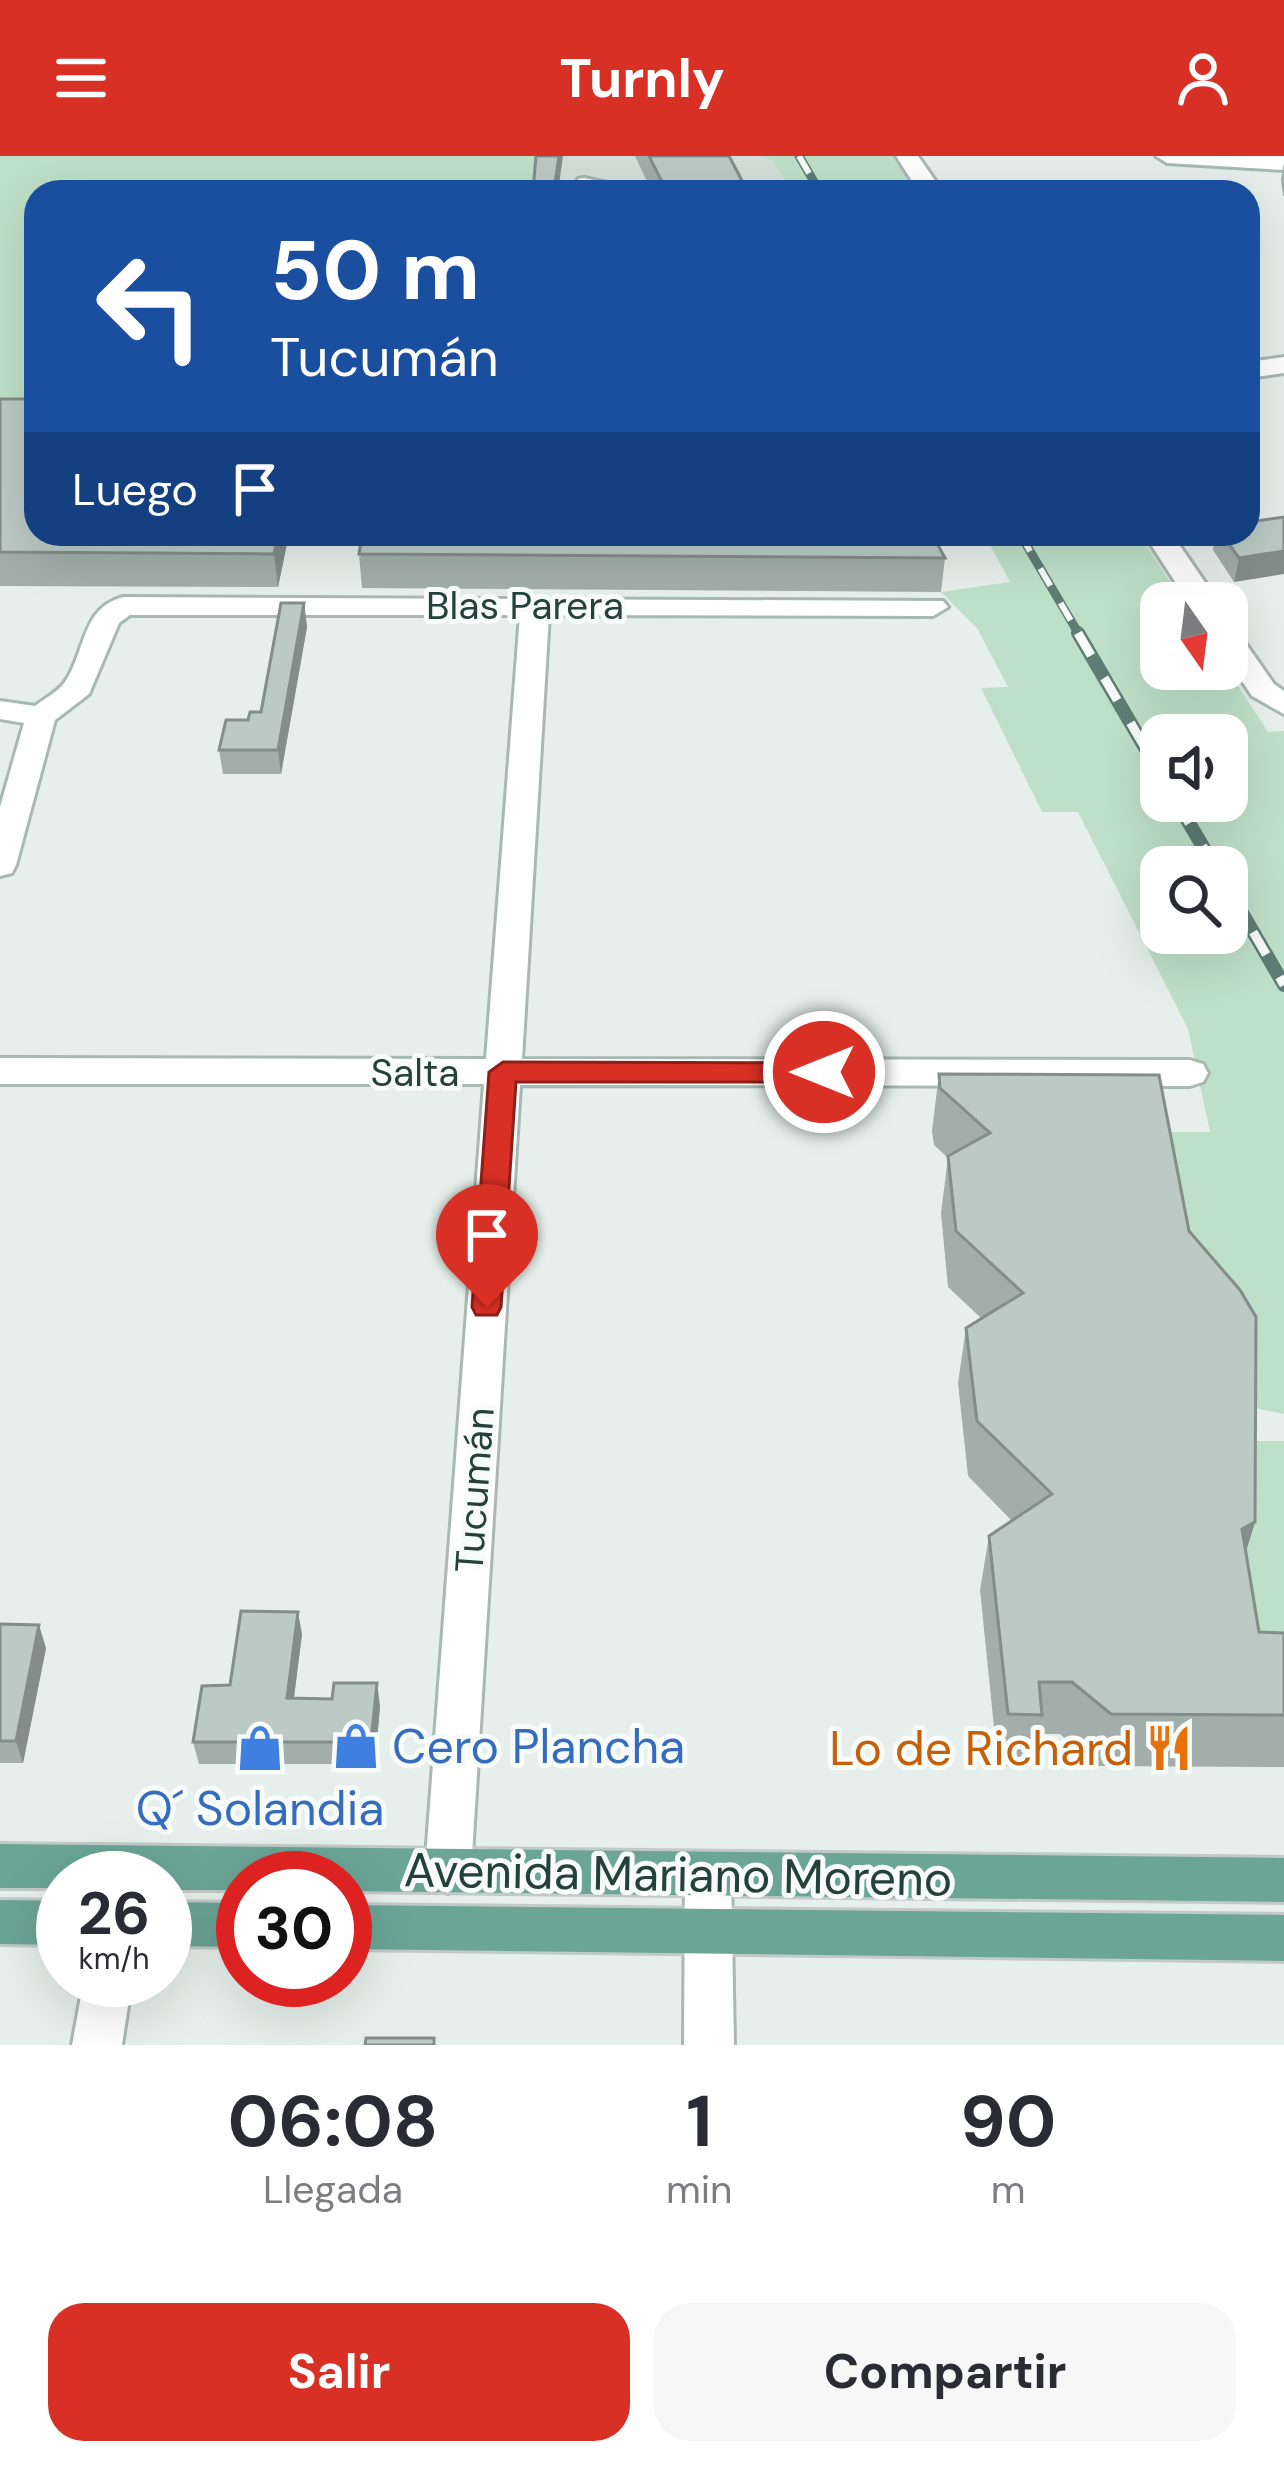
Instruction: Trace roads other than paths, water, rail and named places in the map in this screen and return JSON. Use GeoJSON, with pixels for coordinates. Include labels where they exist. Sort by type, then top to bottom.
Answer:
{"type":"FeatureCollection","features":[{"type":"Feature","properties":{"kind":"main road","name":"Avenida Mariano Moreno"},"geometry":{"type":"LineString","coordinates":[[0,1866],[36,1868]]}},
{"type":"Feature","properties":{"kind":"main road","name":"Avenida Mariano Moreno"},"geometry":{"type":"LineString","coordinates":[[192,1873],[1284,1880]]}},
{"type":"Feature","properties":{"kind":"main road"},"geometry":{"type":"LineString","coordinates":[[0,1922],[36,1923]]}},
{"type":"Feature","properties":{"kind":"main road","name":"Avenida Mariano Moreno"},"geometry":{"type":"LineString","coordinates":[[372,1927],[1284,1938]]}},
{"type":"Feature","properties":{"kind":"street"},"geometry":{"type":"LineString","coordinates":[[1167,156],[1284,163]]}},
{"type":"Feature","properties":{"kind":"street"},"geometry":{"type":"LineString","coordinates":[[1166,546],[1190,582]]}},
{"type":"Feature","properties":{"kind":"street","name":"Blas Parera"},"geometry":{"type":"LineString","coordinates":[[41,716],[79,688],[106,619],[118,608],[142,604],[933,608]]}},
{"type":"Feature","properties":{"kind":"street","name":"Tucumán"},"geometry":{"type":"LineString","coordinates":[[448,1871],[535,605]]}},
{"type":"Feature","properties":{"kind":"street"},"geometry":{"type":"LineString","coordinates":[[1248,668],[1263,690],[1283,705]]}},
{"type":"Feature","properties":{"kind":"street"},"geometry":{"type":"LineString","coordinates":[[0,710],[41,716],[0,865]]}},
{"type":"Feature","properties":{"kind":"street","name":"Salta"},"geometry":{"type":"LineString","coordinates":[[0,1071],[1190,1073]]}},
{"type":"Feature","properties":{"kind":"street"},"geometry":{"type":"LineString","coordinates":[[708,1874],[709,2045]]}},
{"type":"Feature","properties":{"kind":"street"},"geometry":{"type":"LineString","coordinates":[[98,2045],[104,2007]]}},
{"type":"Feature","properties":{"kind":"railway"},"geometry":{"type":"LineString","coordinates":[[799,156],[813,180]]}},
{"type":"Feature","properties":{"kind":"railway"},"geometry":{"type":"LineString","coordinates":[[1027,546],[1080,636]]}},
{"type":"Feature","properties":{"kind":"railway"},"geometry":{"type":"LineString","coordinates":[[1078,633],[1140,739]]}},
{"type":"Feature","properties":{"kind":"railway"},"geometry":{"type":"LineString","coordinates":[[1188,822],[1203,846]]}},
{"type":"Feature","properties":{"kind":"railway"},"geometry":{"type":"LineString","coordinates":[[1248,923],[1284,985]]}},
{"type":"Feature","properties":{"kind":"place","name":"Cero Plancha"},"geometry":{"type":"Point","coordinates":[356,1746]}},
{"type":"Feature","properties":{"kind":"place","name":"Q´ Solandia"},"geometry":{"type":"Point","coordinates":[260,1748]}},
{"type":"Feature","properties":{"kind":"place","name":"Lo de Richard"},"geometry":{"type":"Point","coordinates":[1169,1748]}}]}
